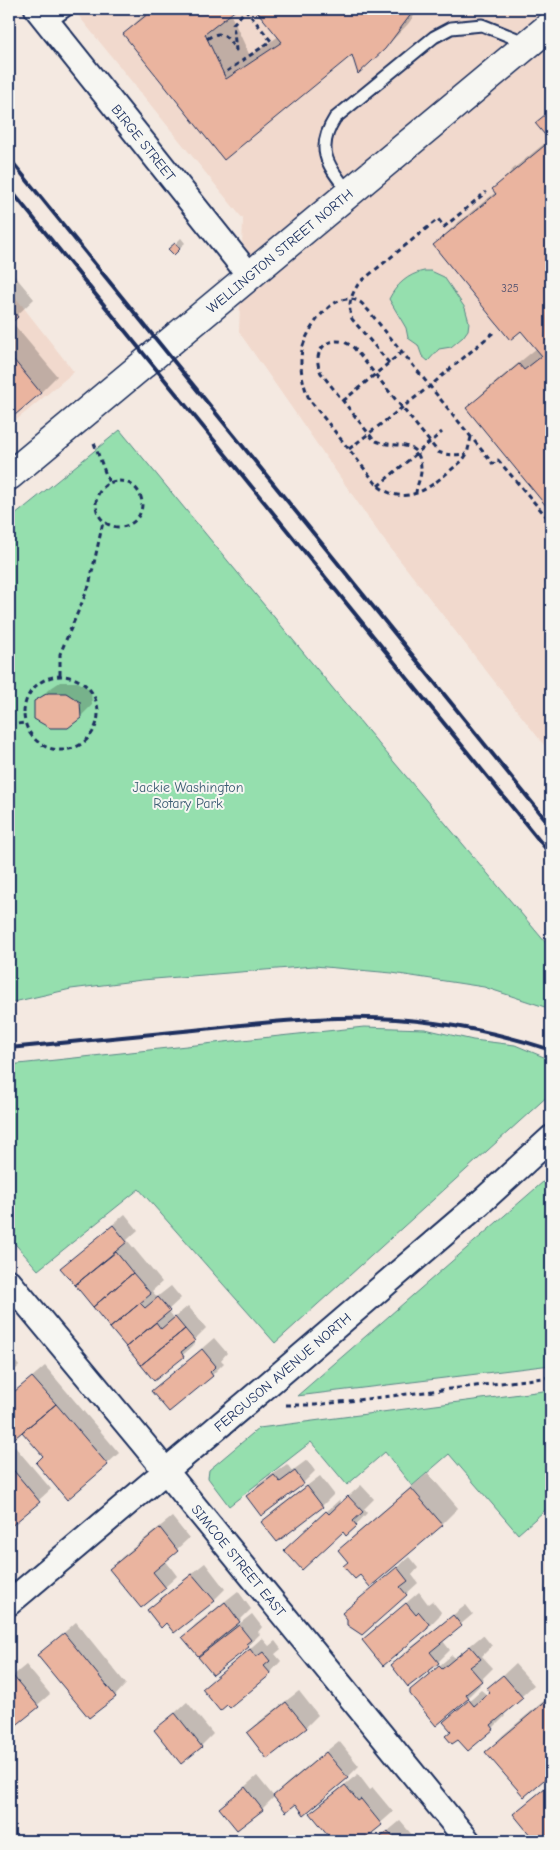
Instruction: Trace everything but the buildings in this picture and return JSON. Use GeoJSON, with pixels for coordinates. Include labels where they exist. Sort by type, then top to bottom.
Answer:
{"type":"FeatureCollection","features":[{"type":"Feature","properties":{"kind":"main road","name":"WELLINGTON STREET NORTH"},"geometry":{"type":"LineString","coordinates":[[9,476],[551,25]]}},
{"type":"Feature","properties":{"kind":"street","name":"BIRGE STREET"},"geometry":{"type":"LineString","coordinates":[[42,16],[250,276]]}},
{"type":"Feature","properties":{"kind":"street","name":"FERGUSON AVENUE NORTH"},"geometry":{"type":"LineString","coordinates":[[9,1603],[166,1472],[480,1203],[545,1144]]}},
{"type":"Feature","properties":{"kind":"street","name":"SIMCOE STREET EAST"},"geometry":{"type":"LineString","coordinates":[[9,1282],[468,1841]]}},
{"type":"Feature","properties":{"kind":"lane"},"geometry":{"type":"LineString","coordinates":[[42,16],[68,9]]}},
{"type":"Feature","properties":{"kind":"lane"},"geometry":{"type":"LineString","coordinates":[[350,194],[327,162],[324,150],[328,128],[335,118],[434,37],[451,28],[482,25],[529,43]]}},
{"type":"Feature","properties":{"kind":"path"},"geometry":{"type":"LineString","coordinates":[[206,39],[218,32],[236,50],[232,24],[246,10],[272,41],[223,74]]}},
{"type":"Feature","properties":{"kind":"path"},"geometry":{"type":"LineString","coordinates":[[389,363],[352,319],[349,310],[354,291],[359,284],[438,219],[444,227],[486,192]]}},
{"type":"Feature","properties":{"kind":"path"},"geometry":{"type":"LineString","coordinates":[[471,437],[467,454],[462,461],[416,495],[388,494],[378,486],[309,399],[303,380],[301,360],[306,339],[317,320],[328,307],[341,301],[351,299],[360,302],[368,310],[493,464],[498,460],[551,522]]}},
{"type":"Feature","properties":{"kind":"path"},"geometry":{"type":"LineString","coordinates":[[349,450],[494,332]]}},
{"type":"Feature","properties":{"kind":"path"},"geometry":{"type":"LineString","coordinates":[[416,495],[416,487],[422,470],[421,461],[416,453],[405,445],[379,444],[343,401],[317,366],[320,350],[326,344],[340,341],[348,343],[438,452],[444,455],[467,454]]}},
{"type":"Feature","properties":{"kind":"path"},"geometry":{"type":"LineString","coordinates":[[343,401],[402,352]]}},
{"type":"Feature","properties":{"kind":"path"},"geometry":{"type":"LineString","coordinates":[[84,413],[108,483]]}},
{"type":"Feature","properties":{"kind":"path"},"geometry":{"type":"LineString","coordinates":[[378,486],[442,432]]}},
{"type":"Feature","properties":{"kind":"path"},"geometry":{"type":"LineString","coordinates":[[114,480],[127,482],[138,489],[143,500],[142,511],[136,521],[126,527],[115,528],[103,522],[96,511],[96,498],[103,486],[108,483],[114,480]]}},
{"type":"Feature","properties":{"kind":"path"},"geometry":{"type":"LineString","coordinates":[[60,675],[60,654],[89,586],[103,522]]}},
{"type":"Feature","properties":{"kind":"path"},"geometry":{"type":"LineString","coordinates":[[60,675],[72,677],[83,682],[91,691],[96,702],[97,719],[91,734],[83,743],[72,748],[60,750],[37,742],[25,723],[23,712],[30,690],[48,678],[60,675]]}},
{"type":"Feature","properties":{"kind":"path"},"geometry":{"type":"LineString","coordinates":[[9,726],[25,723]]}},
{"type":"Feature","properties":{"kind":"path"},"geometry":{"type":"LineString","coordinates":[[262,1389],[285,1405],[315,1405],[551,1377]]}},
{"type":"Feature","properties":{"kind":"shaded area"},"geometry":{"type":"Polygon","coordinates":[[[73,9],[551,9],[551,754],[381,536],[239,332],[243,219],[73,9]]]}},
{"type":"Feature","properties":{"kind":"shaded area"},"geometry":{"type":"Polygon","coordinates":[[[9,289],[74,372],[9,426],[9,289]]]}},
{"type":"Feature","properties":{"kind":"green space"},"geometry":{"type":"Polygon","coordinates":[[[431,271],[444,277],[465,308],[469,322],[468,330],[463,337],[451,347],[439,349],[428,361],[422,356],[418,345],[408,338],[406,328],[389,299],[403,281],[418,272],[431,271]]]}},
{"type":"Feature","properties":{"kind":"green space","name":"Jackie Washington Rotary Park"},"geometry":{"type":"Polygon","coordinates":[[[120,430],[368,731],[551,949],[551,1009],[484,987],[392,973],[314,966],[142,980],[71,989],[9,1003],[9,520],[120,430]]]}},
{"type":"Feature","properties":{"kind":"green space"},"geometry":{"type":"Polygon","coordinates":[[[364,1027],[425,1029],[473,1040],[515,1045],[551,1060],[551,1093],[275,1343],[139,1189],[38,1270],[9,1237],[9,1065],[364,1027]]]}},
{"type":"Feature","properties":{"kind":"green space"},"geometry":{"type":"Polygon","coordinates":[[[551,1175],[551,1365],[297,1396],[551,1175]]]}},
{"type":"Feature","properties":{"kind":"green space"},"geometry":{"type":"Polygon","coordinates":[[[551,1390],[551,1505],[518,1534],[449,1454],[412,1486],[385,1452],[347,1485],[311,1442],[229,1506],[208,1478],[209,1470],[259,1428],[551,1390]]]}},
{"type":"Feature","properties":{"kind":"railway"},"geometry":{"type":"LineString","coordinates":[[9,158],[551,826]]}},
{"type":"Feature","properties":{"kind":"railway"},"geometry":{"type":"LineString","coordinates":[[9,188],[551,855]]}},
{"type":"Feature","properties":{"kind":"railway"},"geometry":{"type":"LineString","coordinates":[[9,1048],[284,1021],[365,1018],[419,1021],[472,1029],[551,1050]]}}]}
